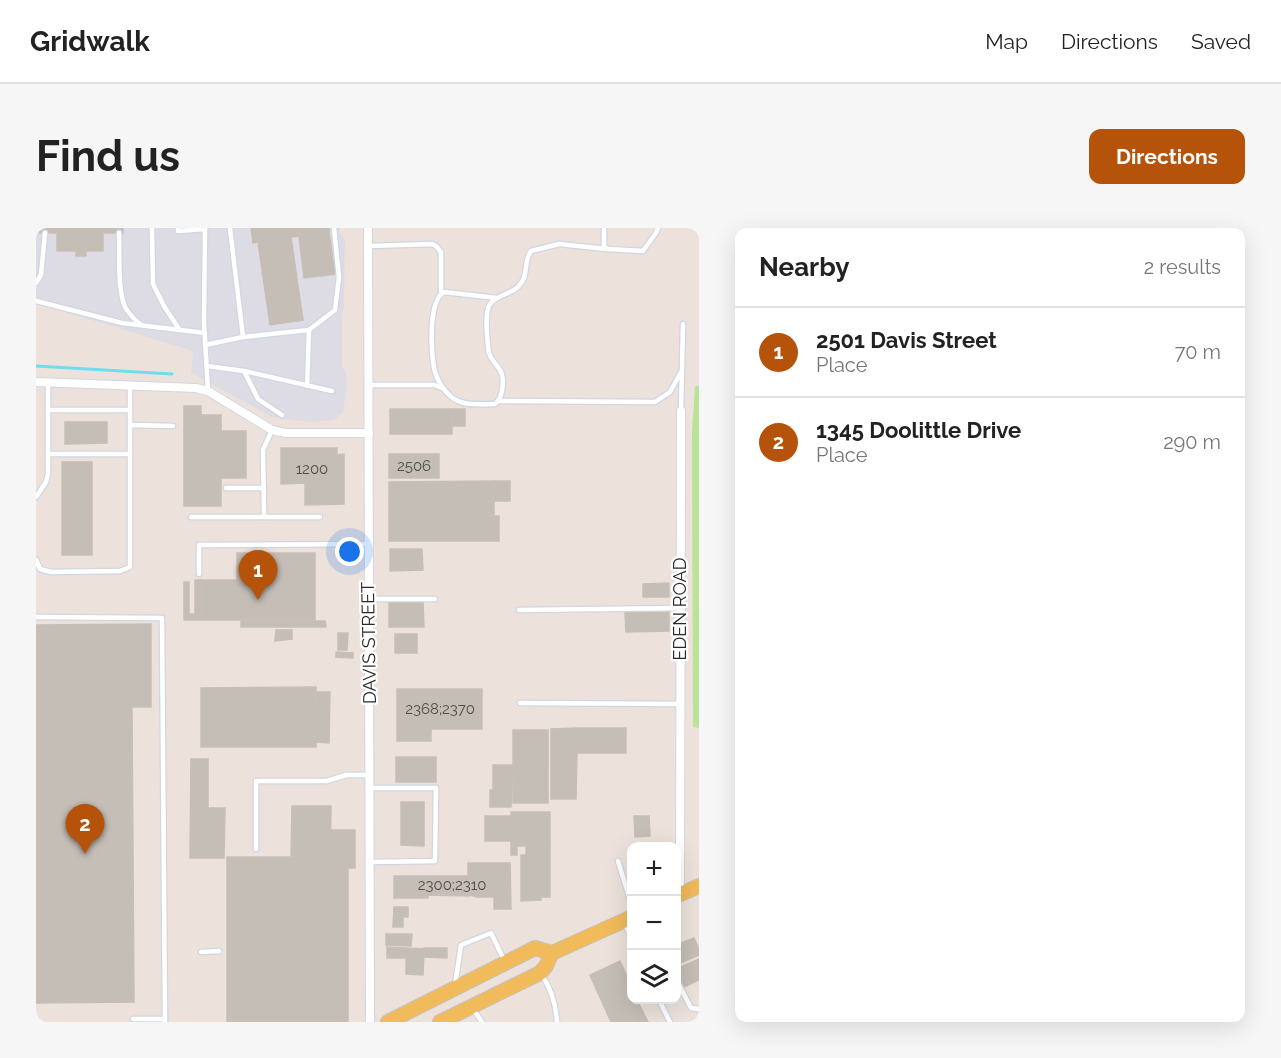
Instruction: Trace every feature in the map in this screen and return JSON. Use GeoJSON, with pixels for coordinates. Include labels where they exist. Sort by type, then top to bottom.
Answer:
{"type":"FeatureCollection","features":[{"type":"Feature","properties":{"kind":"main road"},"geometry":{"type":"LineString","coordinates":[[681,894],[699,886]]}},
{"type":"Feature","properties":{"kind":"main road"},"geometry":{"type":"LineString","coordinates":[[440,1022],[540,973],[552,953],[627,919]]}},
{"type":"Feature","properties":{"kind":"main road"},"geometry":{"type":"LineString","coordinates":[[388,1022],[536,948],[552,953]]}},
{"type":"Feature","properties":{"kind":"street","name":"DAVIS STREET"},"geometry":{"type":"LineString","coordinates":[[368,228],[370,1022]]}},
{"type":"Feature","properties":{"kind":"street"},"geometry":{"type":"LineString","coordinates":[[36,382],[185,386],[208,391],[272,430],[286,433],[369,433]]}},
{"type":"Feature","properties":{"kind":"street","name":"EDEN ROAD"},"geometry":{"type":"LineString","coordinates":[[679,842],[681,411]]}},
{"type":"Feature","properties":{"kind":"lane"},"geometry":{"type":"LineString","coordinates":[[152,228],[153,284],[179,330]]}},
{"type":"Feature","properties":{"kind":"lane"},"geometry":{"type":"LineString","coordinates":[[178,228],[178,231],[205,228],[204,333],[208,391]]}},
{"type":"Feature","properties":{"kind":"lane"},"geometry":{"type":"LineString","coordinates":[[231,228],[243,337]]}},
{"type":"Feature","properties":{"kind":"lane"},"geometry":{"type":"LineString","coordinates":[[205,345],[243,337],[309,330],[335,310],[339,277],[334,228]]}},
{"type":"Feature","properties":{"kind":"lane"},"geometry":{"type":"LineString","coordinates":[[604,228],[604,246],[607,249]]}},
{"type":"Feature","properties":{"kind":"lane"},"geometry":{"type":"LineString","coordinates":[[441,293],[497,298],[518,288],[525,276],[526,258],[531,251],[559,244],[643,251],[657,233],[658,228]]}},
{"type":"Feature","properties":{"kind":"lane"},"geometry":{"type":"LineString","coordinates":[[36,283],[41,275],[45,233]]}},
{"type":"Feature","properties":{"kind":"lane"},"geometry":{"type":"LineString","coordinates":[[120,233],[124,304],[141,326]]}},
{"type":"Feature","properties":{"kind":"lane"},"geometry":{"type":"LineString","coordinates":[[368,246],[432,244],[441,252],[441,293],[435,301],[433,349],[434,369],[444,390]]}},
{"type":"Feature","properties":{"kind":"lane"},"geometry":{"type":"LineString","coordinates":[[497,298],[488,309],[488,353],[501,373],[502,394],[499,401]]}},
{"type":"Feature","properties":{"kind":"lane"},"geometry":{"type":"LineString","coordinates":[[36,301],[122,323],[204,333]]}},
{"type":"Feature","properties":{"kind":"lane","name":"EDEN ROAD"},"geometry":{"type":"LineString","coordinates":[[681,411],[683,324]]}},
{"type":"Feature","properties":{"kind":"lane"},"geometry":{"type":"LineString","coordinates":[[308,386],[309,330]]}},
{"type":"Feature","properties":{"kind":"lane"},"geometry":{"type":"LineString","coordinates":[[207,366],[244,371],[332,392]]}},
{"type":"Feature","properties":{"kind":"lane"},"geometry":{"type":"LineString","coordinates":[[244,371],[258,399],[282,416]]}},
{"type":"Feature","properties":{"kind":"lane"},"geometry":{"type":"LineString","coordinates":[[369,385],[434,384],[460,403],[655,402],[670,392],[681,372]]}},
{"type":"Feature","properties":{"kind":"lane"},"geometry":{"type":"LineString","coordinates":[[36,497],[46,482],[48,382]]}},
{"type":"Feature","properties":{"kind":"lane"},"geometry":{"type":"LineString","coordinates":[[36,561],[40,569],[51,572],[120,572],[130,567],[130,384]]}},
{"type":"Feature","properties":{"kind":"lane"},"geometry":{"type":"LineString","coordinates":[[48,410],[130,410]]}},
{"type":"Feature","properties":{"kind":"lane"},"geometry":{"type":"LineString","coordinates":[[130,425],[173,426]]}},
{"type":"Feature","properties":{"kind":"lane"},"geometry":{"type":"LineString","coordinates":[[264,517],[263,450],[272,430]]}},
{"type":"Feature","properties":{"kind":"lane"},"geometry":{"type":"LineString","coordinates":[[48,452],[130,454]]}},
{"type":"Feature","properties":{"kind":"lane"},"geometry":{"type":"LineString","coordinates":[[226,488],[264,488]]}},
{"type":"Feature","properties":{"kind":"lane"},"geometry":{"type":"LineString","coordinates":[[191,517],[320,517]]}},
{"type":"Feature","properties":{"kind":"lane"},"geometry":{"type":"LineString","coordinates":[[199,574],[199,545],[368,544]]}},
{"type":"Feature","properties":{"kind":"lane"},"geometry":{"type":"LineString","coordinates":[[368,599],[435,600]]}},
{"type":"Feature","properties":{"kind":"lane"},"geometry":{"type":"LineString","coordinates":[[519,610],[680,608]]}},
{"type":"Feature","properties":{"kind":"lane"},"geometry":{"type":"LineString","coordinates":[[36,617],[162,618],[165,1021],[133,1019]]}},
{"type":"Feature","properties":{"kind":"lane"},"geometry":{"type":"LineString","coordinates":[[520,703],[680,704]]}},
{"type":"Feature","properties":{"kind":"lane"},"geometry":{"type":"LineString","coordinates":[[256,849],[256,782],[327,781],[346,775],[370,775]]}},
{"type":"Feature","properties":{"kind":"lane"},"geometry":{"type":"LineString","coordinates":[[370,788],[436,788],[435,861],[370,862]]}},
{"type":"Feature","properties":{"kind":"lane"},"geometry":{"type":"LineString","coordinates":[[618,861],[629,896]]}},
{"type":"Feature","properties":{"kind":"lane"},"geometry":{"type":"LineString","coordinates":[[455,987],[461,945],[491,933],[505,963]]}},
{"type":"Feature","properties":{"kind":"lane"},"geometry":{"type":"LineString","coordinates":[[201,952],[219,951]]}},
{"type":"Feature","properties":{"kind":"lane"},"geometry":{"type":"LineString","coordinates":[[540,973],[547,981],[556,1009],[557,1022]]}},
{"type":"Feature","properties":{"kind":"lane"},"geometry":{"type":"LineString","coordinates":[[681,989],[691,1008],[699,1009]]}},
{"type":"Feature","properties":{"kind":"lane"},"geometry":{"type":"LineString","coordinates":[[662,1004],[670,1022]]}},
{"type":"Feature","properties":{"kind":"lane"},"geometry":{"type":"LineString","coordinates":[[472,1006],[482,1022]]}},
{"type":"Feature","properties":{"kind":"shaded area"},"geometry":{"type":"Polygon","coordinates":[[[36,228],[340,228],[340,233],[345,239],[342,367],[346,372],[347,386],[343,412],[334,420],[308,422],[272,417],[191,373],[193,351],[36,303],[36,228]]]}},
{"type":"Feature","properties":{"kind":"green space"},"geometry":{"type":"Polygon","coordinates":[[[695,386],[699,386],[699,728],[693,727],[692,433],[695,386]]]}},
{"type":"Feature","properties":{"kind":"building"},"geometry":{"type":"Polygon","coordinates":[[[39,228],[123,228],[123,233],[103,233],[103,251],[86,251],[86,256],[76,256],[76,251],[57,251],[57,233],[39,233],[39,228]]]}},
{"type":"Feature","properties":{"kind":"building"},"geometry":{"type":"Polygon","coordinates":[[[251,228],[298,228],[299,236],[291,237],[303,320],[270,325],[258,242],[253,243],[251,228]]]}},
{"type":"Feature","properties":{"kind":"building"},"geometry":{"type":"Polygon","coordinates":[[[298,228],[329,228],[329,232],[299,236],[298,228]]]}},
{"type":"Feature","properties":{"kind":"building"},"geometry":{"type":"Polygon","coordinates":[[[329,232],[335,274],[304,278],[299,236],[329,232]]]}},
{"type":"Feature","properties":{"kind":"building"},"geometry":{"type":"Polygon","coordinates":[[[184,406],[201,406],[201,415],[221,415],[221,431],[246,431],[246,478],[221,478],[221,506],[184,506],[184,406]]]}},
{"type":"Feature","properties":{"kind":"building"},"geometry":{"type":"Polygon","coordinates":[[[390,409],[452,409],[452,434],[390,434],[390,409]]]}},
{"type":"Feature","properties":{"kind":"building"},"geometry":{"type":"Polygon","coordinates":[[[452,409],[465,409],[465,426],[452,426],[452,409]]]}},
{"type":"Feature","properties":{"kind":"building"},"geometry":{"type":"Polygon","coordinates":[[[65,422],[107,422],[107,443],[65,444],[65,422]]]}},
{"type":"Feature","properties":{"kind":"building"},"geometry":{"type":"Polygon","coordinates":[[[281,448],[337,448],[337,455],[344,454],[344,504],[305,505],[305,483],[281,484],[281,448]]]}},
{"type":"Feature","properties":{"kind":"building"},"geometry":{"type":"Polygon","coordinates":[[[389,454],[439,454],[439,478],[389,478],[389,454]]]}},
{"type":"Feature","properties":{"kind":"building"},"geometry":{"type":"Polygon","coordinates":[[[62,462],[92,462],[92,555],[62,555],[62,462]]]}},
{"type":"Feature","properties":{"kind":"building"},"geometry":{"type":"Polygon","coordinates":[[[494,481],[510,481],[510,501],[494,501],[494,481]]]}},
{"type":"Feature","properties":{"kind":"building"},"geometry":{"type":"Polygon","coordinates":[[[494,481],[494,501],[389,501],[389,482],[494,481]]]}},
{"type":"Feature","properties":{"kind":"building"},"geometry":{"type":"Polygon","coordinates":[[[389,501],[494,501],[494,516],[389,516],[389,501]]]}},
{"type":"Feature","properties":{"kind":"building"},"geometry":{"type":"Polygon","coordinates":[[[389,516],[499,516],[499,541],[389,541],[389,516]]]}},
{"type":"Feature","properties":{"kind":"building"},"geometry":{"type":"Polygon","coordinates":[[[390,549],[422,549],[423,570],[390,571],[390,549]]]}},
{"type":"Feature","properties":{"kind":"building"},"geometry":{"type":"Polygon","coordinates":[[[237,553],[315,553],[315,620],[201,620],[201,580],[237,580],[237,553]]]}},
{"type":"Feature","properties":{"kind":"building"},"geometry":{"type":"Polygon","coordinates":[[[195,580],[201,580],[201,620],[184,620],[184,582],[189,582],[189,614],[195,614],[195,580]]]}},
{"type":"Feature","properties":{"kind":"building"},"geometry":{"type":"Polygon","coordinates":[[[669,583],[669,597],[643,597],[643,584],[669,583]]]}},
{"type":"Feature","properties":{"kind":"building"},"geometry":{"type":"Polygon","coordinates":[[[389,602],[423,602],[424,627],[389,627],[389,602]]]}},
{"type":"Feature","properties":{"kind":"building"},"geometry":{"type":"Polygon","coordinates":[[[669,612],[669,631],[626,632],[625,613],[669,612]]]}},
{"type":"Feature","properties":{"kind":"building"},"geometry":{"type":"Polygon","coordinates":[[[241,621],[325,621],[326,627],[241,627],[241,621]]]}},
{"type":"Feature","properties":{"kind":"building"},"geometry":{"type":"Polygon","coordinates":[[[151,624],[151,707],[132,707],[134,1002],[36,1003],[36,625],[151,624]]]}},
{"type":"Feature","properties":{"kind":"building"},"geometry":{"type":"Polygon","coordinates":[[[276,630],[292,630],[292,639],[275,641],[276,630]]]}},
{"type":"Feature","properties":{"kind":"building"},"geometry":{"type":"Polygon","coordinates":[[[338,633],[348,633],[347,650],[338,650],[338,633]]]}},
{"type":"Feature","properties":{"kind":"building"},"geometry":{"type":"Polygon","coordinates":[[[395,634],[417,634],[417,653],[395,653],[395,634]]]}},
{"type":"Feature","properties":{"kind":"building"},"geometry":{"type":"Polygon","coordinates":[[[336,652],[353,653],[353,658],[336,657],[336,652]]]}},
{"type":"Feature","properties":{"kind":"building"},"geometry":{"type":"Polygon","coordinates":[[[316,687],[316,747],[201,747],[201,688],[316,687]]]}},
{"type":"Feature","properties":{"kind":"building"},"geometry":{"type":"Polygon","coordinates":[[[397,689],[482,689],[482,729],[431,729],[431,741],[397,741],[397,689]]]}},
{"type":"Feature","properties":{"kind":"building"},"geometry":{"type":"Polygon","coordinates":[[[317,692],[330,692],[329,743],[316,742],[317,692]]]}},
{"type":"Feature","properties":{"kind":"building"},"geometry":{"type":"Polygon","coordinates":[[[626,728],[626,753],[577,753],[576,799],[551,799],[551,729],[626,728]]]}},
{"type":"Feature","properties":{"kind":"building"},"geometry":{"type":"Polygon","coordinates":[[[513,730],[548,730],[548,803],[513,803],[513,730]]]}},
{"type":"Feature","properties":{"kind":"building"},"geometry":{"type":"Polygon","coordinates":[[[396,757],[436,757],[436,782],[396,782],[396,757]]]}},
{"type":"Feature","properties":{"kind":"building"},"geometry":{"type":"Polygon","coordinates":[[[191,759],[208,759],[208,808],[225,808],[224,858],[190,858],[191,759]]]}},
{"type":"Feature","properties":{"kind":"building"},"geometry":{"type":"Polygon","coordinates":[[[493,765],[513,765],[511,807],[490,807],[493,765]]]}},
{"type":"Feature","properties":{"kind":"building"},"geometry":{"type":"Polygon","coordinates":[[[401,802],[424,802],[424,846],[401,845],[401,802]]]}},
{"type":"Feature","properties":{"kind":"building"},"geometry":{"type":"Polygon","coordinates":[[[292,806],[331,806],[330,857],[291,857],[292,806]]]}},
{"type":"Feature","properties":{"kind":"building"},"geometry":{"type":"Polygon","coordinates":[[[511,812],[550,812],[550,846],[517,846],[517,855],[511,855],[511,841],[485,841],[485,816],[511,816],[511,812]]]}},
{"type":"Feature","properties":{"kind":"building"},"geometry":{"type":"Polygon","coordinates":[[[634,816],[649,816],[650,836],[635,837],[634,816]]]}},
{"type":"Feature","properties":{"kind":"building"},"geometry":{"type":"Polygon","coordinates":[[[330,830],[355,830],[355,868],[348,868],[348,1022],[227,1022],[227,857],[330,857],[330,830]]]}},
{"type":"Feature","properties":{"kind":"building"},"geometry":{"type":"Polygon","coordinates":[[[526,846],[550,846],[550,897],[521,901],[521,855],[526,855],[526,846]]]}},
{"type":"Feature","properties":{"kind":"building"},"geometry":{"type":"Polygon","coordinates":[[[468,863],[510,863],[511,909],[494,909],[494,897],[428,895],[428,898],[394,898],[394,876],[468,876],[468,863]]]}},
{"type":"Feature","properties":{"kind":"building"},"geometry":{"type":"Polygon","coordinates":[[[394,907],[408,907],[408,917],[403,917],[403,927],[393,927],[394,907]]]}},
{"type":"Feature","properties":{"kind":"building"},"geometry":{"type":"Polygon","coordinates":[[[386,934],[412,934],[411,946],[386,945],[386,934]]]}},
{"type":"Feature","properties":{"kind":"building"},"geometry":{"type":"Polygon","coordinates":[[[694,938],[699,955],[681,963],[681,943],[694,938]]]}},
{"type":"Feature","properties":{"kind":"building"},"geometry":{"type":"Polygon","coordinates":[[[387,947],[424,949],[423,975],[406,974],[406,958],[387,958],[387,947]]]}},
{"type":"Feature","properties":{"kind":"building"},"geometry":{"type":"Polygon","coordinates":[[[424,948],[447,948],[447,958],[424,957],[424,948]]]}},
{"type":"Feature","properties":{"kind":"building"},"geometry":{"type":"Polygon","coordinates":[[[699,959],[699,980],[684,987],[681,980],[681,967],[699,959]]]}},
{"type":"Feature","properties":{"kind":"building"},"geometry":{"type":"Polygon","coordinates":[[[620,961],[627,976],[627,1004],[639,1004],[648,1022],[611,1022],[590,975],[620,961]]]}},
{"type":"Feature","properties":{"kind":"waterway"},"geometry":{"type":"LineString","coordinates":[[36,366],[172,374]]}},
{"type":"Feature","properties":{"kind":"place","name":"2501 Davis Street"},"geometry":{"type":"Point","coordinates":[258,600]}},
{"type":"Feature","properties":{"kind":"place","name":"1345 Doolittle Drive"},"geometry":{"type":"Point","coordinates":[85,854]}}]}
